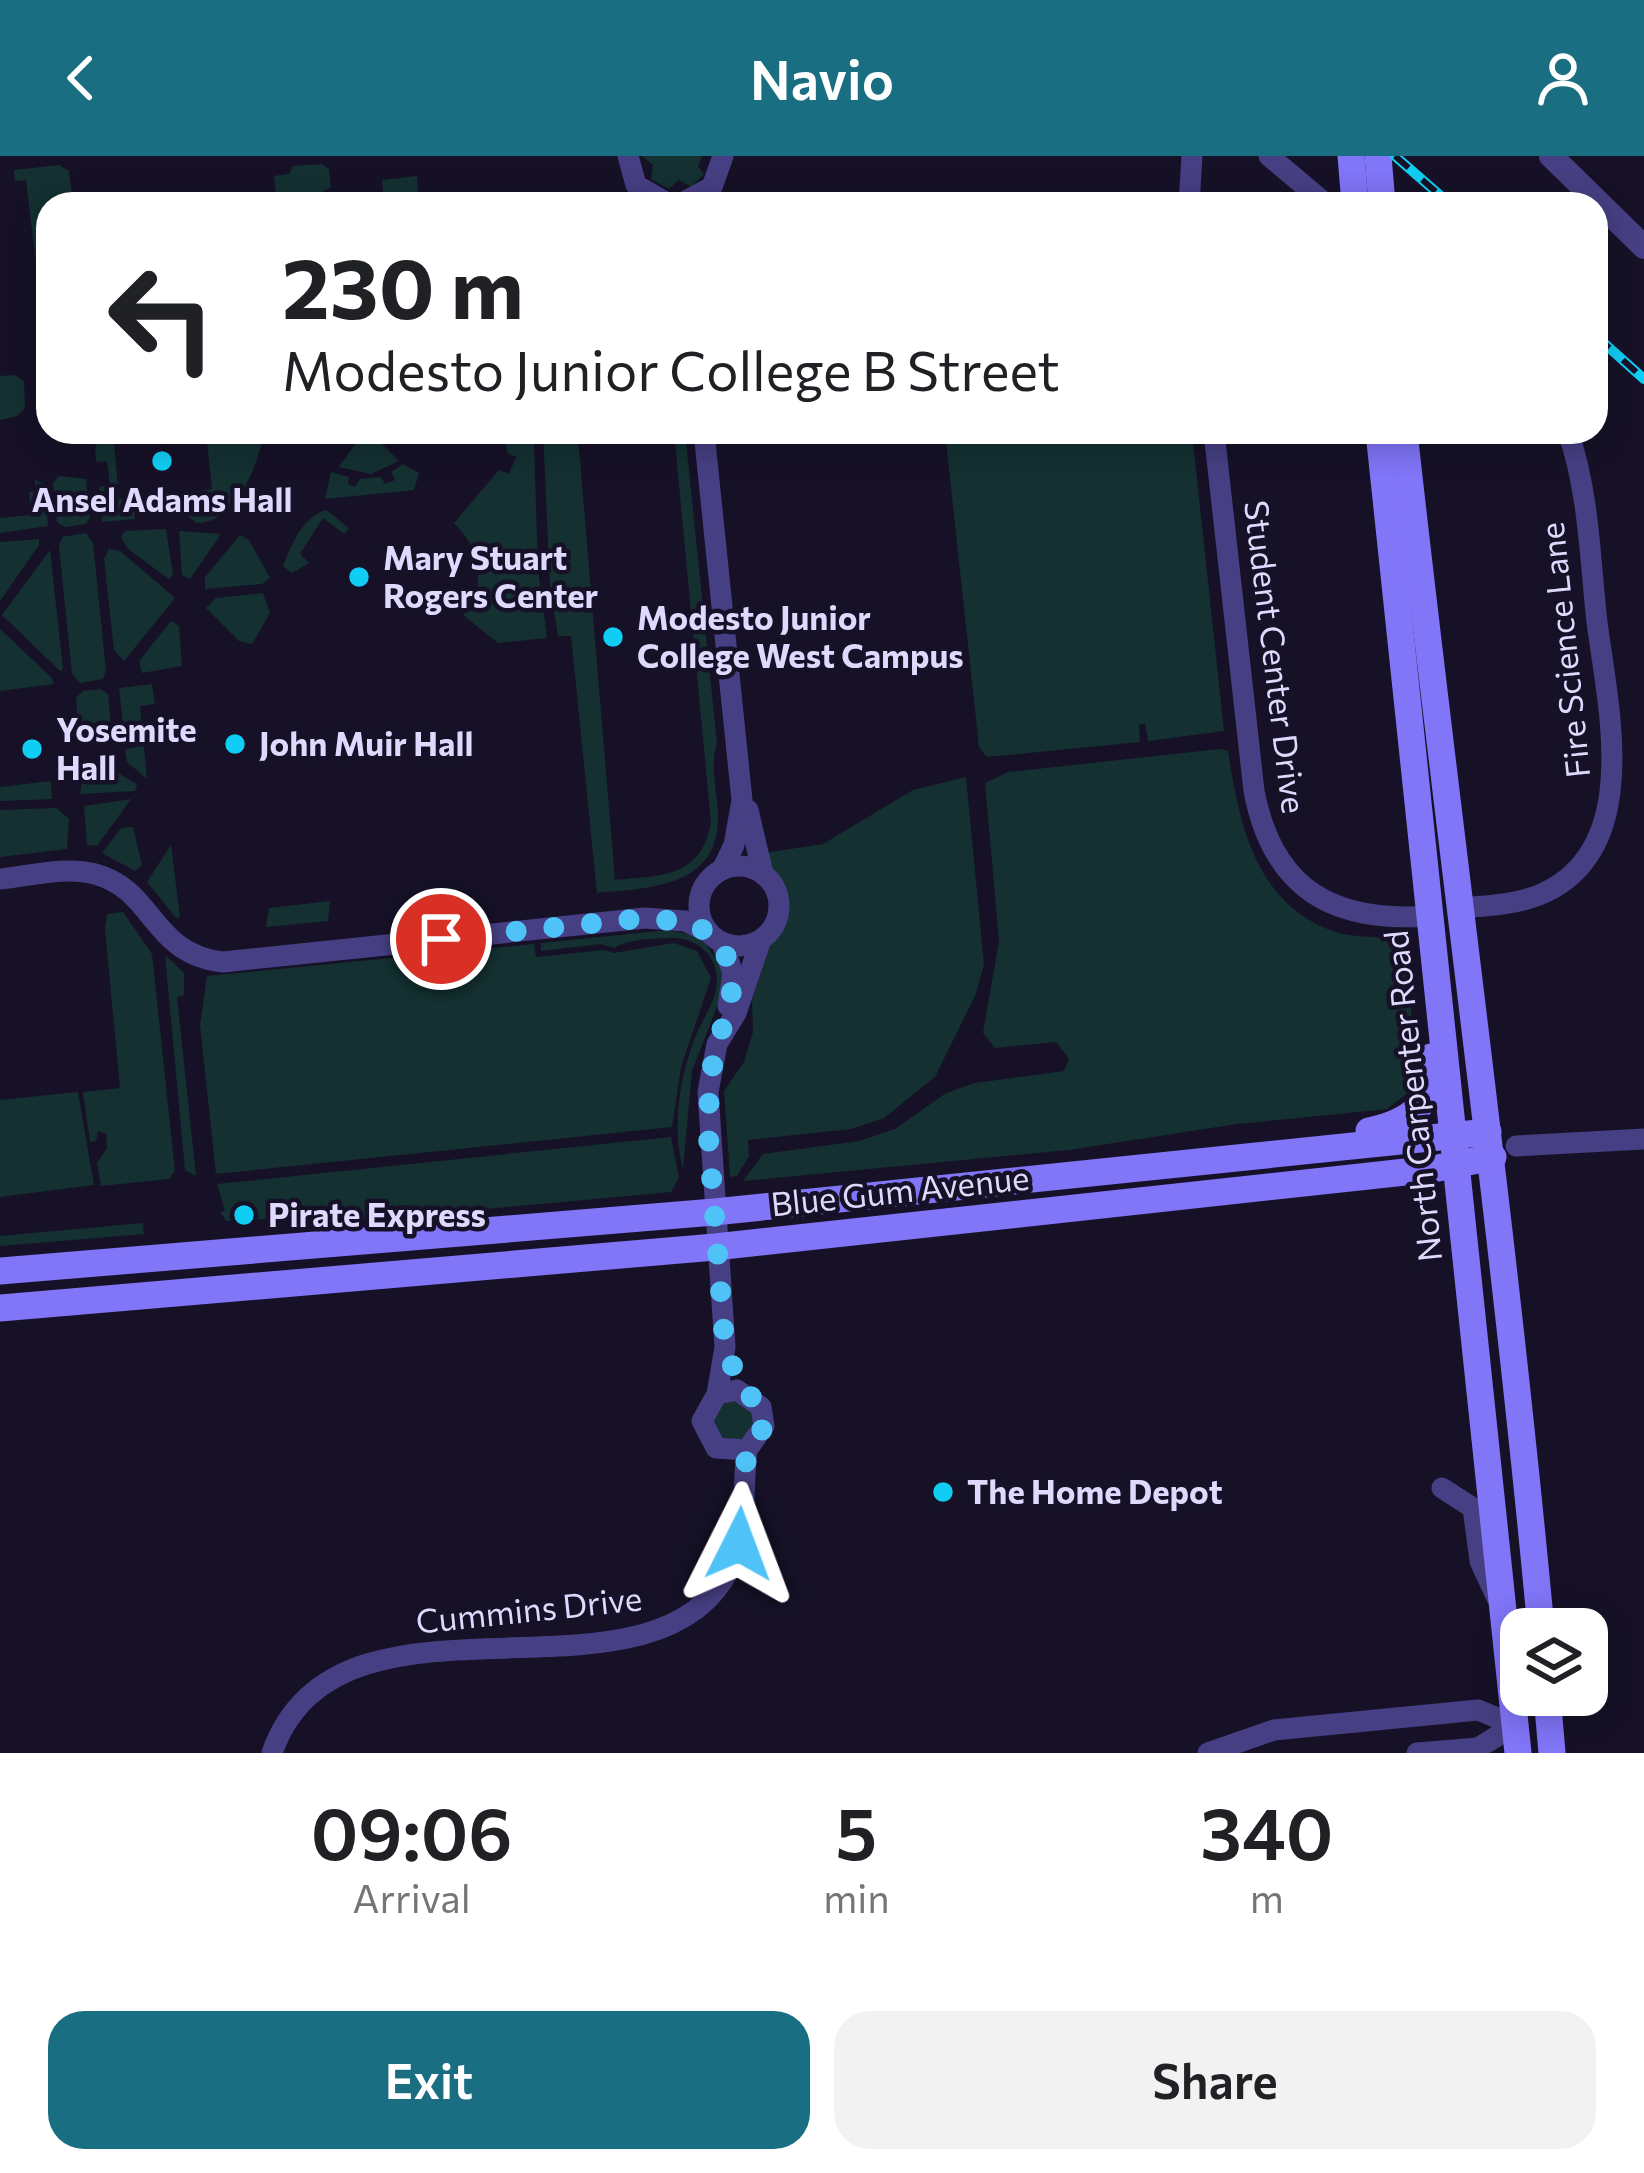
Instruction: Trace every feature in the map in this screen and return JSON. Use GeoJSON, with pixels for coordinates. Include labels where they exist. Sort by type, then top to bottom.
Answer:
{"type":"FeatureCollection","features":[{"type":"Feature","properties":{"kind":"main road"},"geometry":{"type":"LineString","coordinates":[[1351,156],[1354,192]]}},
{"type":"Feature","properties":{"kind":"main road"},"geometry":{"type":"LineString","coordinates":[[1378,156],[1381,192]]}},
{"type":"Feature","properties":{"kind":"main road","name":"North Carpenter Road"},"geometry":{"type":"LineString","coordinates":[[1380,444],[1504,1608]]}},
{"type":"Feature","properties":{"kind":"main road","name":"North Carpenter Road"},"geometry":{"type":"LineString","coordinates":[[1405,444],[1458,908],[1499,1145],[1538,1608]]}},
{"type":"Feature","properties":{"kind":"main road"},"geometry":{"type":"LineString","coordinates":[[1229,1156],[1383,1128],[1423,1106],[1433,1076],[1422,959],[1430,916]]}},
{"type":"Feature","properties":{"kind":"main road","name":"Blue Gum Avenue"},"geometry":{"type":"LineString","coordinates":[[0,1271],[714,1212],[1455,1135],[1499,1145]]}},
{"type":"Feature","properties":{"kind":"main road","name":"Blue Gum Avenue"},"geometry":{"type":"LineString","coordinates":[[0,1308],[715,1247],[1457,1166],[1499,1145]]}},
{"type":"Feature","properties":{"kind":"main road"},"geometry":{"type":"LineString","coordinates":[[1549,1716],[1552,1753]]}},
{"type":"Feature","properties":{"kind":"street"},"geometry":{"type":"LineString","coordinates":[[610,156],[629,165],[644,192]]}},
{"type":"Feature","properties":{"kind":"street"},"geometry":{"type":"LineString","coordinates":[[1190,192],[1192,156]]}},
{"type":"Feature","properties":{"kind":"street"},"geometry":{"type":"LineString","coordinates":[[1268,156],[1312,192]]}},
{"type":"Feature","properties":{"kind":"street"},"geometry":{"type":"LineString","coordinates":[[1551,156],[1588,192]]}},
{"type":"Feature","properties":{"kind":"street"},"geometry":{"type":"LineString","coordinates":[[704,192],[723,162]]}},
{"type":"Feature","properties":{"kind":"street"},"geometry":{"type":"LineString","coordinates":[[714,192],[723,162]]}},
{"type":"Feature","properties":{"kind":"street"},"geometry":{"type":"LineString","coordinates":[[1608,212],[1644,247]]}},
{"type":"Feature","properties":{"kind":"street"},"geometry":{"type":"LineString","coordinates":[[0,879],[71,872],[98,875],[133,895],[172,945],[223,962],[645,918],[685,921],[742,946],[761,940],[779,909],[776,889],[763,874],[742,800],[705,444]]}},
{"type":"Feature","properties":{"kind":"street","name":"Student Center Drive"},"geometry":{"type":"LineString","coordinates":[[1215,444],[1254,791],[1267,840],[1287,870],[1337,908],[1364,917],[1430,916]]}},
{"type":"Feature","properties":{"kind":"street","name":"Fire Science Lane"},"geometry":{"type":"LineString","coordinates":[[1458,908],[1514,902],[1552,889],[1593,847],[1612,797],[1610,721],[1580,476],[1571,444]]}},
{"type":"Feature","properties":{"kind":"street"},"geometry":{"type":"LineString","coordinates":[[645,918],[703,891],[722,870],[734,845],[742,800]]}},
{"type":"Feature","properties":{"kind":"street"},"geometry":{"type":"LineString","coordinates":[[722,870],[742,866],[763,874]]}},
{"type":"Feature","properties":{"kind":"street"},"geometry":{"type":"LineString","coordinates":[[703,891],[700,910],[715,937]]}},
{"type":"Feature","properties":{"kind":"street","name":"Cummins Drive"},"geometry":{"type":"LineString","coordinates":[[715,937],[734,973],[728,1018],[708,1092],[725,1347],[717,1394],[704,1410],[703,1432],[737,1451]]}},
{"type":"Feature","properties":{"kind":"street","name":"Cummins Drive"},"geometry":{"type":"LineString","coordinates":[[728,1018],[736,1013],[761,940]]}},
{"type":"Feature","properties":{"kind":"street","name":"Blue Gum Avenue"},"geometry":{"type":"LineString","coordinates":[[1499,1145],[1644,1139]]}},
{"type":"Feature","properties":{"kind":"street","name":"Cummins Drive"},"geometry":{"type":"LineString","coordinates":[[725,1347],[743,1392],[755,1399],[764,1416],[761,1436],[737,1451]]}},
{"type":"Feature","properties":{"kind":"street"},"geometry":{"type":"LineString","coordinates":[[717,1394],[743,1392]]}},
{"type":"Feature","properties":{"kind":"street","name":"Cummins Drive"},"geometry":{"type":"LineString","coordinates":[[272,1753],[279,1732],[307,1694],[360,1664],[637,1635],[685,1618],[718,1588],[743,1529],[737,1451]]}},
{"type":"Feature","properties":{"kind":"street"},"geometry":{"type":"LineString","coordinates":[[1442,1488],[1473,1508],[1480,1562],[1502,1608]]}},
{"type":"Feature","properties":{"kind":"street"},"geometry":{"type":"LineString","coordinates":[[1208,1753],[1274,1730],[1478,1710],[1516,1739]]}},
{"type":"Feature","properties":{"kind":"street"},"geometry":{"type":"LineString","coordinates":[[1417,1753],[1516,1739]]}},
{"type":"Feature","properties":{"kind":"green space"},"geometry":{"type":"Polygon","coordinates":[[[642,156],[702,156],[698,166],[704,174],[691,187],[679,180],[669,189],[651,179],[653,165],[642,156]]]}},
{"type":"Feature","properties":{"kind":"green space"},"geometry":{"type":"Polygon","coordinates":[[[322,164],[329,169],[331,187],[322,192],[276,192],[274,176],[289,174],[293,166],[322,164]]]}},
{"type":"Feature","properties":{"kind":"green space"},"geometry":{"type":"Polygon","coordinates":[[[59,165],[69,171],[72,192],[36,192],[36,264],[26,180],[15,181],[14,170],[59,165]]]}},
{"type":"Feature","properties":{"kind":"green space"},"geometry":{"type":"Polygon","coordinates":[[[417,176],[418,192],[383,192],[382,180],[417,176]]]}},
{"type":"Feature","properties":{"kind":"green space"},"geometry":{"type":"Polygon","coordinates":[[[15,375],[24,381],[25,408],[17,416],[0,420],[0,376],[15,375]]]}},
{"type":"Feature","properties":{"kind":"green space"},"geometry":{"type":"Polygon","coordinates":[[[114,444],[119,499],[133,499],[135,519],[102,522],[99,487],[110,485],[107,461],[96,462],[95,447],[114,444]]]}},
{"type":"Feature","properties":{"kind":"green space"},"geometry":{"type":"Polygon","coordinates":[[[207,444],[261,444],[243,490],[224,513],[197,523],[177,508],[176,494],[212,489],[207,444]]]}},
{"type":"Feature","properties":{"kind":"green space"},"geometry":{"type":"Polygon","coordinates":[[[355,444],[382,444],[399,461],[371,474],[339,467],[355,444]]]}},
{"type":"Feature","properties":{"kind":"green space"},"geometry":{"type":"Polygon","coordinates":[[[506,444],[534,444],[538,569],[547,638],[498,643],[463,615],[476,592],[478,568],[470,544],[454,523],[499,470],[509,474],[516,457],[507,453],[506,444]]]}},
{"type":"Feature","properties":{"kind":"green space"},"geometry":{"type":"Polygon","coordinates":[[[544,444],[577,444],[615,880],[677,870],[698,854],[711,823],[675,444],[686,444],[717,743],[718,818],[706,859],[677,880],[597,893],[571,636],[558,636],[550,586],[544,444]]]}},
{"type":"Feature","properties":{"kind":"green space"},"geometry":{"type":"Polygon","coordinates":[[[946,444],[1193,444],[1224,731],[1148,741],[1145,724],[1139,724],[1140,742],[987,757],[979,747],[946,444]]]}},
{"type":"Feature","properties":{"kind":"green space"},"geometry":{"type":"Polygon","coordinates":[[[403,464],[419,473],[414,490],[325,499],[331,472],[349,477],[348,484],[355,487],[360,479],[381,477],[385,484],[395,480],[391,472],[403,464]]]}},
{"type":"Feature","properties":{"kind":"green space"},"geometry":{"type":"Polygon","coordinates":[[[59,476],[86,479],[90,517],[86,524],[65,527],[57,522],[53,483],[59,476]]]}},
{"type":"Feature","properties":{"kind":"green space"},"geometry":{"type":"Polygon","coordinates":[[[35,480],[45,484],[48,526],[0,533],[0,518],[31,515],[29,492],[36,491],[35,480]]]}},
{"type":"Feature","properties":{"kind":"green space"},"geometry":{"type":"Polygon","coordinates":[[[326,510],[349,528],[344,534],[323,518],[300,554],[309,563],[292,573],[283,566],[294,540],[310,519],[326,510]]]}},
{"type":"Feature","properties":{"kind":"green space"},"geometry":{"type":"Polygon","coordinates":[[[166,529],[173,574],[169,579],[128,549],[121,537],[125,531],[166,529]]]}},
{"type":"Feature","properties":{"kind":"green space"},"geometry":{"type":"Polygon","coordinates":[[[179,531],[221,534],[190,579],[182,575],[179,531]]]}},
{"type":"Feature","properties":{"kind":"green space"},"geometry":{"type":"Polygon","coordinates":[[[86,533],[93,543],[106,670],[103,679],[80,683],[72,674],[59,546],[62,537],[86,533]]]}},
{"type":"Feature","properties":{"kind":"green space"},"geometry":{"type":"Polygon","coordinates":[[[240,535],[249,540],[270,578],[262,584],[205,589],[205,577],[240,535]]]}},
{"type":"Feature","properties":{"kind":"green space"},"geometry":{"type":"Polygon","coordinates":[[[39,539],[39,545],[0,601],[0,542],[39,539]]]}},
{"type":"Feature","properties":{"kind":"green space"},"geometry":{"type":"Polygon","coordinates":[[[109,549],[120,551],[175,598],[124,661],[114,650],[104,559],[109,549]]]}},
{"type":"Feature","properties":{"kind":"green space"},"geometry":{"type":"Polygon","coordinates":[[[50,550],[63,669],[60,671],[2,615],[50,550]]]}},
{"type":"Feature","properties":{"kind":"green space"},"geometry":{"type":"Polygon","coordinates":[[[263,593],[270,613],[252,644],[239,641],[206,608],[216,598],[263,593]]]}},
{"type":"Feature","properties":{"kind":"green space"},"geometry":{"type":"Polygon","coordinates":[[[171,621],[179,626],[182,666],[142,673],[139,661],[171,621]]]}},
{"type":"Feature","properties":{"kind":"green space"},"geometry":{"type":"Polygon","coordinates":[[[0,629],[51,677],[54,684],[0,691],[0,629]]]}},
{"type":"Feature","properties":{"kind":"green space"},"geometry":{"type":"Polygon","coordinates":[[[152,684],[155,704],[140,706],[147,779],[127,762],[125,749],[137,747],[135,724],[123,724],[119,688],[152,684]]]}},
{"type":"Feature","properties":{"kind":"green space"},"geometry":{"type":"Polygon","coordinates":[[[101,689],[108,694],[112,734],[85,741],[79,736],[76,698],[83,691],[101,689]]]}},
{"type":"Feature","properties":{"kind":"green space"},"geometry":{"type":"Polygon","coordinates":[[[1228,751],[1239,808],[1257,861],[1288,904],[1339,933],[1381,938],[1403,947],[1419,1071],[1413,1089],[1387,1109],[1237,1124],[1069,1150],[743,1181],[763,1154],[859,1141],[895,1129],[946,1093],[975,1083],[1064,1071],[1069,1059],[1056,1042],[995,1048],[983,1033],[999,941],[985,783],[1008,772],[1228,751]]]}},
{"type":"Feature","properties":{"kind":"green space"},"geometry":{"type":"Polygon","coordinates":[[[109,768],[137,784],[135,791],[80,794],[83,775],[109,768]]]}},
{"type":"Feature","properties":{"kind":"green space"},"geometry":{"type":"Polygon","coordinates":[[[966,777],[984,965],[975,996],[935,1077],[884,1118],[851,1129],[748,1140],[749,1156],[737,1176],[730,1177],[724,1091],[744,1062],[753,1032],[752,1000],[768,951],[788,914],[785,890],[764,853],[823,844],[913,790],[966,777]]]}},
{"type":"Feature","properties":{"kind":"green space"},"geometry":{"type":"Polygon","coordinates":[[[51,781],[52,799],[0,801],[0,787],[51,781]]]}},
{"type":"Feature","properties":{"kind":"green space"},"geometry":{"type":"Polygon","coordinates":[[[131,799],[97,846],[87,845],[84,806],[131,799]]]}},
{"type":"Feature","properties":{"kind":"green space"},"geometry":{"type":"Polygon","coordinates":[[[56,808],[69,819],[67,849],[0,857],[0,810],[56,808]]]}},
{"type":"Feature","properties":{"kind":"green space"},"geometry":{"type":"Polygon","coordinates":[[[133,827],[142,865],[135,871],[102,853],[121,828],[133,827]]]}},
{"type":"Feature","properties":{"kind":"green space"},"geometry":{"type":"Polygon","coordinates":[[[171,845],[180,917],[177,919],[147,882],[171,845]]]}},
{"type":"Feature","properties":{"kind":"green space"},"geometry":{"type":"Polygon","coordinates":[[[330,901],[328,921],[266,927],[269,908],[330,901]]]}},
{"type":"Feature","properties":{"kind":"green space"},"geometry":{"type":"Polygon","coordinates":[[[123,912],[152,954],[175,1171],[169,1179],[101,1186],[97,1163],[107,1148],[106,1134],[98,1131],[96,1141],[90,1142],[83,1092],[120,1088],[105,929],[107,914],[123,912]]]}},
{"type":"Feature","properties":{"kind":"green space"},"geometry":{"type":"Polygon","coordinates":[[[668,930],[701,937],[723,970],[720,999],[692,1071],[683,1169],[679,1100],[691,1049],[713,1001],[713,962],[695,943],[678,938],[640,940],[614,948],[601,944],[541,951],[541,943],[668,930]]]}},
{"type":"Feature","properties":{"kind":"green space"},"geometry":{"type":"Polygon","coordinates":[[[674,943],[697,951],[711,978],[681,1067],[672,1127],[216,1174],[200,1025],[207,976],[534,944],[536,957],[614,953],[674,943]]]}},
{"type":"Feature","properties":{"kind":"green space"},"geometry":{"type":"Polygon","coordinates":[[[165,955],[184,973],[184,995],[177,997],[196,1176],[185,1170],[165,955]]]}},
{"type":"Feature","properties":{"kind":"green space"},"geometry":{"type":"Polygon","coordinates":[[[78,1092],[94,1185],[0,1197],[0,1100],[78,1092]]]}},
{"type":"Feature","properties":{"kind":"green space"},"geometry":{"type":"Polygon","coordinates":[[[671,1137],[679,1178],[671,1192],[376,1219],[254,1219],[253,1210],[234,1211],[234,1221],[226,1221],[220,1212],[225,1211],[217,1184],[671,1137]]]}},
{"type":"Feature","properties":{"kind":"green space"},"geometry":{"type":"Polygon","coordinates":[[[143,1223],[144,1234],[0,1246],[0,1236],[143,1223]]]}},
{"type":"Feature","properties":{"kind":"green space"},"geometry":{"type":"Polygon","coordinates":[[[733,1401],[747,1407],[753,1421],[747,1435],[733,1441],[719,1435],[713,1421],[719,1407],[733,1401]]]}},
{"type":"Feature","properties":{"kind":"railway"},"geometry":{"type":"LineString","coordinates":[[1395,156],[1436,192]]}},
{"type":"Feature","properties":{"kind":"railway"},"geometry":{"type":"LineString","coordinates":[[1608,347],[1644,379]]}},
{"type":"Feature","properties":{"kind":"place","name":"Ansel Adams Hall"},"geometry":{"type":"Point","coordinates":[162,461]}},
{"type":"Feature","properties":{"kind":"place","name":"Mary Stuart Rogers Center"},"geometry":{"type":"Point","coordinates":[359,577]}},
{"type":"Feature","properties":{"kind":"place","name":"Modesto Junior College West Campus"},"geometry":{"type":"Point","coordinates":[613,637]}},
{"type":"Feature","properties":{"kind":"place","name":"John Muir Hall"},"geometry":{"type":"Point","coordinates":[235,744]}},
{"type":"Feature","properties":{"kind":"place","name":"Yosemite Hall"},"geometry":{"type":"Point","coordinates":[32,749]}},
{"type":"Feature","properties":{"kind":"place","name":"Pirate Express"},"geometry":{"type":"Point","coordinates":[244,1215]}},
{"type":"Feature","properties":{"kind":"place","name":"The Home Depot"},"geometry":{"type":"Point","coordinates":[943,1492]}},
{"type":"Feature","properties":{"kind":"route"},"geometry":{"type":"LineString","coordinates":[[441,939],[645,918],[693,923],[722,943],[734,982],[708,1092],[717,1267],[725,1347],[743,1392],[755,1399],[764,1416],[761,1436],[747,1450],[739,1544]]}}]}
